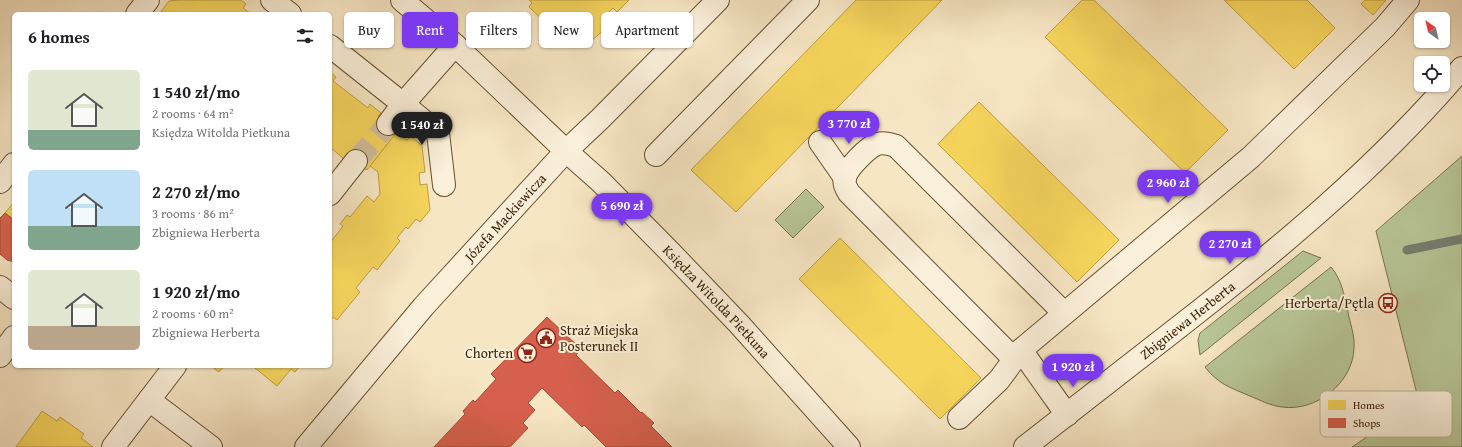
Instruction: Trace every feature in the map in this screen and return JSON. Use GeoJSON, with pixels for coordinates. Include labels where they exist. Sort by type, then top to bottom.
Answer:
{"type":"FeatureCollection","features":[{"type":"Feature","properties":{"kind":"street"},"geometry":{"type":"LineString","coordinates":[[138,12],[148,0]]}},
{"type":"Feature","properties":{"kind":"street"},"geometry":{"type":"LineString","coordinates":[[272,0],[287,12]]}},
{"type":"Feature","properties":{"kind":"street","name":"Józefa Mackiewicza"},"geometry":{"type":"LineString","coordinates":[[306,447],[424,306],[566,151],[600,119],[718,0]]}},
{"type":"Feature","properties":{"kind":"street"},"geometry":{"type":"LineString","coordinates":[[656,155],[808,0]]}},
{"type":"Feature","properties":{"kind":"street"},"geometry":{"type":"LineString","coordinates":[[959,418],[999,380],[1017,355],[1064,313],[1251,157],[1385,27],[1408,0]]}},
{"type":"Feature","properties":{"kind":"street","name":"Księdza Witolda Pietkuna"},"geometry":{"type":"LineString","coordinates":[[404,1],[416,12]]}},
{"type":"Feature","properties":{"kind":"street"},"geometry":{"type":"LineString","coordinates":[[332,48],[438,133],[444,185]]}},
{"type":"Feature","properties":{"kind":"street"},"geometry":{"type":"LineString","coordinates":[[388,124],[403,104],[453,48]]}},
{"type":"Feature","properties":{"kind":"street","name":"Księdza Witolda Pietkuna"},"geometry":{"type":"LineString","coordinates":[[457,48],[601,182],[677,258],[744,329],[849,447]]}},
{"type":"Feature","properties":{"kind":"street","name":"Zbigniewa Herberta"},"geometry":{"type":"LineString","coordinates":[[1025,447],[1243,277],[1338,196],[1431,104],[1462,68]]}},
{"type":"Feature","properties":{"kind":"street"},"geometry":{"type":"LineString","coordinates":[[820,142],[845,178]]}},
{"type":"Feature","properties":{"kind":"street"},"geometry":{"type":"LineString","coordinates":[[1064,313],[896,146],[887,143],[878,144],[870,148],[850,168],[845,178],[845,187],[849,193],[1017,355],[1067,415]]}},
{"type":"Feature","properties":{"kind":"street"},"geometry":{"type":"LineString","coordinates":[[332,191],[356,161]]}},
{"type":"Feature","properties":{"kind":"street"},"geometry":{"type":"LineString","coordinates":[[0,182],[12,167]]}},
{"type":"Feature","properties":{"kind":"street"},"geometry":{"type":"LineString","coordinates":[[0,287],[12,296]]}},
{"type":"Feature","properties":{"kind":"street"},"geometry":{"type":"LineString","coordinates":[[0,356],[12,340]]}},
{"type":"Feature","properties":{"kind":"street"},"geometry":{"type":"LineString","coordinates":[[113,447],[173,368]]}},
{"type":"Feature","properties":{"kind":"street"},"geometry":{"type":"LineString","coordinates":[[149,400],[211,447]]}},
{"type":"Feature","properties":{"kind":"green space"},"geometry":{"type":"Polygon","coordinates":[[[1462,156],[1462,447],[1352,447],[1367,437],[1452,437],[1452,391],[1416,391],[1376,231],[1462,156]]]}},
{"type":"Feature","properties":{"kind":"green space"},"geometry":{"type":"Polygon","coordinates":[[[806,189],[824,207],[793,238],[775,220],[806,189]]]}},
{"type":"Feature","properties":{"kind":"green space"},"geometry":{"type":"Polygon","coordinates":[[[1303,251],[1321,258],[1200,355],[1198,340],[1200,333],[1303,251]]]}},
{"type":"Feature","properties":{"kind":"green space"},"geometry":{"type":"Polygon","coordinates":[[[1331,267],[1335,272],[1342,288],[1354,339],[1354,348],[1352,361],[1347,373],[1340,383],[1331,391],[1320,391],[1320,399],[1307,405],[1295,407],[1282,407],[1266,403],[1225,385],[1215,378],[1205,367],[1331,267]]]}},
{"type":"Feature","properties":{"kind":"building: Homes"},"geometry":{"type":"Polygon","coordinates":[[[241,0],[246,4],[243,8],[248,12],[161,12],[169,1],[241,0]]]}},
{"type":"Feature","properties":{"kind":"building: Homes"},"geometry":{"type":"Polygon","coordinates":[[[529,0],[629,0],[617,12],[613,8],[609,12],[601,12],[601,32],[593,40],[593,12],[539,12],[539,17],[529,7],[532,3],[529,0]]]}},
{"type":"Feature","properties":{"kind":"building: Homes"},"geometry":{"type":"Polygon","coordinates":[[[856,0],[942,0],[736,212],[691,170],[856,0]]]}},
{"type":"Feature","properties":{"kind":"building: Homes"},"geometry":{"type":"Polygon","coordinates":[[[1082,0],[1094,0],[1228,130],[1185,173],[1045,37],[1082,0]]]}},
{"type":"Feature","properties":{"kind":"building: Homes"},"geometry":{"type":"Polygon","coordinates":[[[1224,0],[1307,0],[1335,28],[1294,69],[1224,0]]]}},
{"type":"Feature","properties":{"kind":"building: Homes"},"geometry":{"type":"Polygon","coordinates":[[[1365,0],[1386,0],[1373,15],[1361,4],[1365,0]]]}},
{"type":"Feature","properties":{"kind":"building: Homes"},"geometry":{"type":"Polygon","coordinates":[[[332,74],[336,77],[333,81],[368,108],[370,104],[381,113],[378,116],[397,132],[367,170],[347,155],[344,159],[332,149],[332,74]]]}},
{"type":"Feature","properties":{"kind":"building: Homes"},"geometry":{"type":"Polygon","coordinates":[[[979,102],[1119,240],[1077,282],[938,144],[979,102]]]}},
{"type":"Feature","properties":{"kind":"building: Homes"},"geometry":{"type":"Polygon","coordinates":[[[397,132],[407,140],[411,136],[422,146],[425,172],[419,173],[420,185],[427,184],[430,210],[420,222],[416,219],[408,229],[406,227],[397,238],[400,241],[377,270],[373,267],[356,288],[360,292],[337,320],[333,317],[332,318],[332,240],[343,226],[340,224],[347,215],[350,217],[367,196],[374,202],[380,194],[378,172],[370,166],[397,132]]]}},
{"type":"Feature","properties":{"kind":"building: Homes"},"geometry":{"type":"Polygon","coordinates":[[[12,204],[12,218],[5,213],[12,204]]]}},
{"type":"Feature","properties":{"kind":"building: Homes"},"geometry":{"type":"Polygon","coordinates":[[[840,238],[981,378],[940,419],[799,279],[840,238]]]}},
{"type":"Feature","properties":{"kind":"building: Homes"},"geometry":{"type":"Polygon","coordinates":[[[214,368],[222,368],[219,372],[214,368]]]}},
{"type":"Feature","properties":{"kind":"building: Homes"},"geometry":{"type":"Polygon","coordinates":[[[255,368],[298,368],[295,372],[291,369],[277,386],[255,368]]]}},
{"type":"Feature","properties":{"kind":"building: Homes"},"geometry":{"type":"Polygon","coordinates":[[[42,411],[57,421],[60,417],[84,434],[81,438],[93,447],[16,447],[42,411]]]}},
{"type":"Feature","properties":{"kind":"building: Shops"},"geometry":{"type":"Polygon","coordinates":[[[5,213],[12,218],[12,261],[7,260],[0,254],[0,218],[5,213]]]}},
{"type":"Feature","properties":{"kind":"building: Shops"},"geometry":{"type":"Polygon","coordinates":[[[547,317],[581,349],[576,355],[615,393],[618,390],[641,413],[642,412],[654,423],[651,426],[672,447],[606,447],[584,425],[582,427],[542,388],[528,403],[535,410],[523,423],[528,428],[510,447],[434,447],[465,414],[463,411],[473,400],[475,402],[496,379],[491,374],[547,317]]]}},
{"type":"Feature","properties":{"kind":"waterway"},"geometry":{"type":"LineString","coordinates":[[1407,250],[1462,239]]}},
{"type":"Feature","properties":{"kind":"tunnel"},"geometry":{"type":"LineString","coordinates":[[356,161],[388,124]]}},
{"type":"Feature","properties":{"kind":"place","name":"Herberta/Pętla"},"geometry":{"type":"Point","coordinates":[1388,303]}},
{"type":"Feature","properties":{"kind":"place","name":"Straż Miejska Posterunek II"},"geometry":{"type":"Point","coordinates":[546,338]}},
{"type":"Feature","properties":{"kind":"place","name":"Chorten"},"geometry":{"type":"Point","coordinates":[527,353]}}]}
